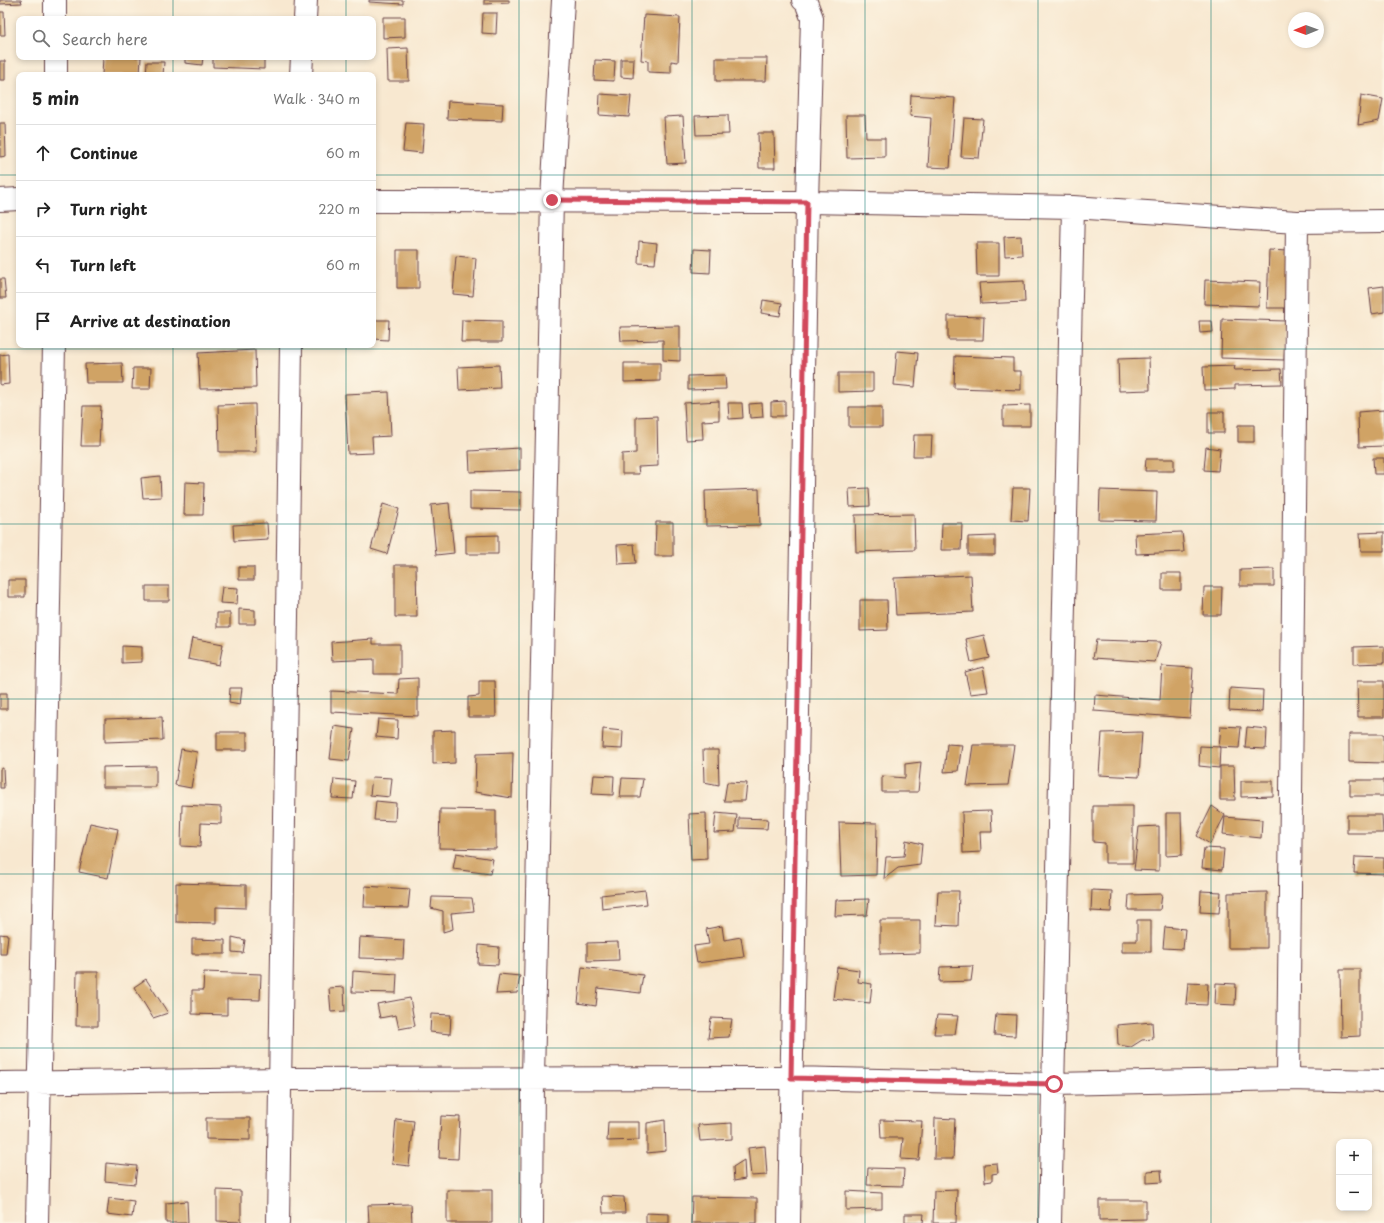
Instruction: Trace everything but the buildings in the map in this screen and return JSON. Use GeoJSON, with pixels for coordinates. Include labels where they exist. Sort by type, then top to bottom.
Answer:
{"type":"FeatureCollection","features":[{"type":"Feature","properties":{"kind":"street"},"geometry":{"type":"LineString","coordinates":[[55,0],[56,16]]}},
{"type":"Feature","properties":{"kind":"street"},"geometry":{"type":"LineString","coordinates":[[305,16],[306,0]]}},
{"type":"Feature","properties":{"kind":"street"},"geometry":{"type":"LineString","coordinates":[[532,1223],[533,1078],[552,200],[563,0]]}},
{"type":"Feature","properties":{"kind":"street"},"geometry":{"type":"LineString","coordinates":[[789,1223],[807,202],[812,18],[806,2],[803,0]]}},
{"type":"Feature","properties":{"kind":"street"},"geometry":{"type":"LineString","coordinates":[[56,60],[56,72]]}},
{"type":"Feature","properties":{"kind":"street"},"geometry":{"type":"LineString","coordinates":[[301,72],[302,60]]}},
{"type":"Feature","properties":{"kind":"street"},"geometry":{"type":"LineString","coordinates":[[0,200],[16,199]]}},
{"type":"Feature","properties":{"kind":"street"},"geometry":{"type":"LineString","coordinates":[[376,201],[552,200],[807,202],[1073,207],[1297,222],[1384,222]]}},
{"type":"Feature","properties":{"kind":"street"},"geometry":{"type":"LineString","coordinates":[[1050,1223],[1073,207]]}},
{"type":"Feature","properties":{"kind":"street"},"geometry":{"type":"LineString","coordinates":[[1288,1079],[1297,222]]}},
{"type":"Feature","properties":{"kind":"street"},"geometry":{"type":"LineString","coordinates":[[37,1223],[54,348]]}},
{"type":"Feature","properties":{"kind":"street"},"geometry":{"type":"LineString","coordinates":[[278,1223],[290,348]]}},
{"type":"Feature","properties":{"kind":"street"},"geometry":{"type":"LineString","coordinates":[[0,1083],[279,1079],[533,1078],[791,1078],[1054,1084],[1288,1079],[1384,1081]]}},
{"type":"Feature","properties":{"kind":"route"},"geometry":{"type":"LineString","coordinates":[[552,200],[807,202],[791,1078],[1054,1084]]}}]}
